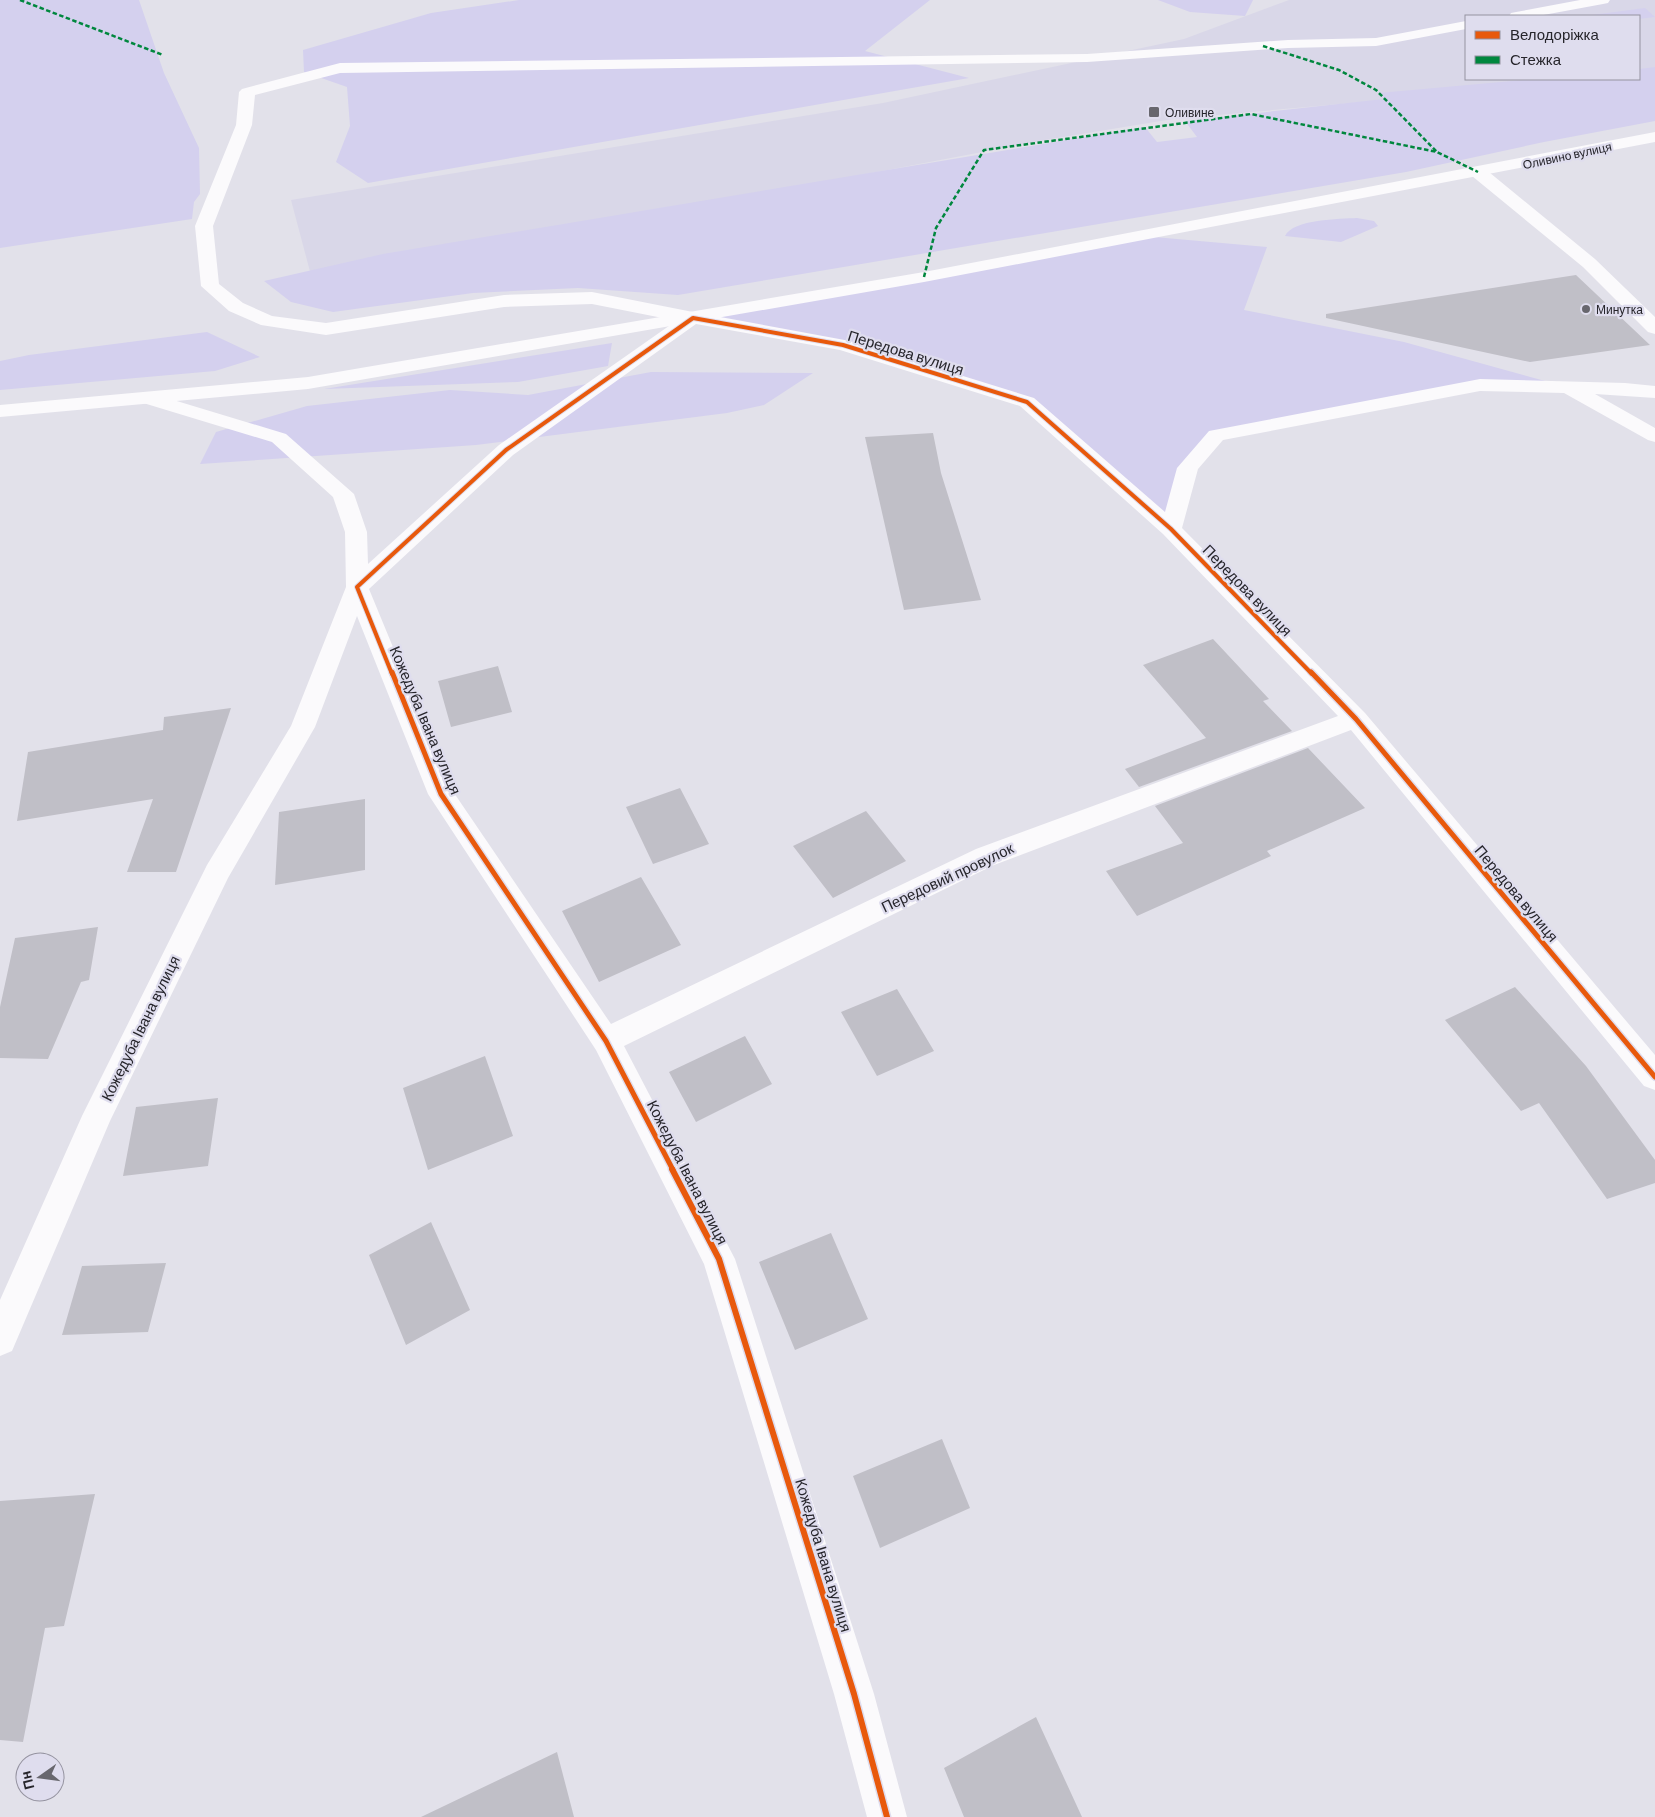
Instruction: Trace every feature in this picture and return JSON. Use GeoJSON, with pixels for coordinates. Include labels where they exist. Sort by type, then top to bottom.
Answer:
{"type":"FeatureCollection","features":[{"type":"Feature","properties":{"kind":"street"},"geometry":{"type":"LineString","coordinates":[[1521,15],[1603,0]]}},
{"type":"Feature","properties":{"kind":"street","name":"Передова вулиця"},"geometry":{"type":"LineString","coordinates":[[1465,25],[1376,42],[1288,44],[1087,58],[340,68],[247,92],[244,125],[204,226],[204,241],[210,269],[210,286],[236,306],[268,321],[326,329],[504,301],[592,298],[843,345],[1027,402],[1171,529],[1356,719],[1655,1077]]}},
{"type":"Feature","properties":{"kind":"street","name":"Оливино вулиця"},"geometry":{"type":"LineString","coordinates":[[0,412],[308,383],[962,270],[1478,172],[1655,136]]}},
{"type":"Feature","properties":{"kind":"street"},"geometry":{"type":"LineString","coordinates":[[1478,172],[1589,263],[1655,328]]}},
{"type":"Feature","properties":{"kind":"street"},"geometry":{"type":"LineString","coordinates":[[357,587],[506,450],[693,318]]}},
{"type":"Feature","properties":{"kind":"street"},"geometry":{"type":"LineString","coordinates":[[1171,529],[1188,468],[1216,435],[1480,385],[1655,392]]}},
{"type":"Feature","properties":{"kind":"street"},"geometry":{"type":"LineString","coordinates":[[1567,387],[1655,436]]}},
{"type":"Feature","properties":{"kind":"street"},"geometry":{"type":"LineString","coordinates":[[147,398],[279,438],[343,494],[356,532],[357,587]]}},
{"type":"Feature","properties":{"kind":"street","name":"Кожедуба Івана вулиця"},"geometry":{"type":"LineString","coordinates":[[357,587],[441,794],[606,1041],[719,1259],[854,1694],[887,1817]]}},
{"type":"Feature","properties":{"kind":"street","name":"Кожедуба Івана вулиця"},"geometry":{"type":"LineString","coordinates":[[0,1339],[97,1116],[217,873],[303,727],[357,587]]}},
{"type":"Feature","properties":{"kind":"street","name":"Передовий провулок"},"geometry":{"type":"LineString","coordinates":[[606,1041],[985,857],[1356,719]]}},
{"type":"Feature","properties":{"kind":"shaded area"},"geometry":{"type":"Polygon","coordinates":[[[0,0],[139,0],[164,73],[199,148],[200,194],[194,202],[192,219],[0,248],[0,0]]]}},
{"type":"Feature","properties":{"kind":"shaded area"},"geometry":{"type":"Polygon","coordinates":[[[519,0],[930,0],[865,51],[969,78],[368,183],[336,162],[350,126],[347,87],[304,72],[303,50],[431,13],[519,0]]]}},
{"type":"Feature","properties":{"kind":"shaded area"},"geometry":{"type":"Polygon","coordinates":[[[1158,0],[1253,0],[1245,16],[1190,12],[1158,0]]]}},
{"type":"Feature","properties":{"kind":"shaded area"},"geometry":{"type":"Polygon","coordinates":[[[1289,0],[1655,0],[1655,76],[1640,77],[1640,15],[1465,15],[1465,80],[1609,80],[1173,119],[1051,139],[312,279],[291,200],[883,103],[1184,39],[1289,0]]]}},
{"type":"Feature","properties":{"kind":"shaded area"},"geometry":{"type":"Polygon","coordinates":[[[1645,8],[1655,17],[1640,19],[1640,15],[1592,15],[1645,8]]]}},
{"type":"Feature","properties":{"kind":"shaded area"},"geometry":{"type":"Polygon","coordinates":[[[1655,67],[1655,121],[1544,142],[1406,172],[678,295],[578,288],[473,293],[333,312],[291,302],[264,281],[383,254],[1145,127],[1157,142],[1197,137],[1185,121],[1384,99],[1379,93],[1523,80],[1640,80],[1640,69],[1655,67]]]}},
{"type":"Feature","properties":{"kind":"shaded area"},"geometry":{"type":"Polygon","coordinates":[[[1357,218],[1374,221],[1378,226],[1341,242],[1285,236],[1290,230],[1307,223],[1357,218]]]}},
{"type":"Feature","properties":{"kind":"shaded area"},"geometry":{"type":"Polygon","coordinates":[[[1143,236],[1267,247],[1244,310],[1404,342],[1567,387],[1480,385],[1216,435],[1188,468],[1171,529],[1027,402],[843,345],[693,318],[1143,236]]]}},
{"type":"Feature","properties":{"kind":"shaded area"},"geometry":{"type":"Polygon","coordinates":[[[207,332],[260,357],[215,371],[0,390],[0,361],[29,355],[207,332]]]}},
{"type":"Feature","properties":{"kind":"shaded area"},"geometry":{"type":"Polygon","coordinates":[[[612,343],[608,366],[518,382],[324,389],[612,343]]]}},
{"type":"Feature","properties":{"kind":"shaded area"},"geometry":{"type":"Polygon","coordinates":[[[651,372],[813,373],[764,405],[727,413],[476,445],[200,464],[216,432],[307,406],[450,390],[528,395],[651,372]]]}},
{"type":"Feature","properties":{"kind":"building"},"geometry":{"type":"Polygon","coordinates":[[[1576,275],[1650,345],[1530,362],[1326,318],[1326,314],[1576,275]]]}},
{"type":"Feature","properties":{"kind":"building"},"geometry":{"type":"Polygon","coordinates":[[[933,433],[941,473],[981,600],[904,610],[865,437],[933,433]]]}},
{"type":"Feature","properties":{"kind":"building"},"geometry":{"type":"Polygon","coordinates":[[[1213,639],[1269,699],[1263,701],[1292,731],[1139,787],[1125,769],[1206,738],[1143,665],[1213,639]]]}},
{"type":"Feature","properties":{"kind":"building"},"geometry":{"type":"Polygon","coordinates":[[[498,666],[512,712],[451,727],[438,681],[498,666]]]}},
{"type":"Feature","properties":{"kind":"building"},"geometry":{"type":"Polygon","coordinates":[[[231,708],[176,872],[127,872],[153,799],[17,821],[28,752],[163,730],[164,717],[231,708]]]}},
{"type":"Feature","properties":{"kind":"building"},"geometry":{"type":"Polygon","coordinates":[[[1308,748],[1365,808],[1267,851],[1271,856],[1137,916],[1106,871],[1183,843],[1155,806],[1308,748]]]}},
{"type":"Feature","properties":{"kind":"building"},"geometry":{"type":"Polygon","coordinates":[[[680,788],[709,844],[653,864],[626,807],[680,788]]]}},
{"type":"Feature","properties":{"kind":"building"},"geometry":{"type":"Polygon","coordinates":[[[365,799],[365,870],[275,885],[279,812],[365,799]]]}},
{"type":"Feature","properties":{"kind":"building"},"geometry":{"type":"Polygon","coordinates":[[[866,811],[906,861],[833,898],[793,846],[866,811]]]}},
{"type":"Feature","properties":{"kind":"building"},"geometry":{"type":"Polygon","coordinates":[[[641,877],[681,945],[599,982],[562,911],[641,877]]]}},
{"type":"Feature","properties":{"kind":"building"},"geometry":{"type":"Polygon","coordinates":[[[98,927],[89,980],[81,982],[48,1059],[0,1058],[0,1007],[15,938],[98,927]]]}},
{"type":"Feature","properties":{"kind":"building"},"geometry":{"type":"Polygon","coordinates":[[[1515,987],[1586,1066],[1655,1160],[1655,1183],[1607,1199],[1539,1103],[1521,1111],[1445,1020],[1515,987]]]}},
{"type":"Feature","properties":{"kind":"building"},"geometry":{"type":"Polygon","coordinates":[[[897,989],[934,1051],[877,1076],[841,1012],[897,989]]]}},
{"type":"Feature","properties":{"kind":"building"},"geometry":{"type":"Polygon","coordinates":[[[745,1036],[772,1084],[696,1122],[669,1072],[745,1036]]]}},
{"type":"Feature","properties":{"kind":"building"},"geometry":{"type":"Polygon","coordinates":[[[485,1056],[513,1136],[428,1170],[403,1088],[485,1056]]]}},
{"type":"Feature","properties":{"kind":"building"},"geometry":{"type":"Polygon","coordinates":[[[218,1098],[208,1166],[123,1176],[136,1107],[218,1098]]]}},
{"type":"Feature","properties":{"kind":"building"},"geometry":{"type":"Polygon","coordinates":[[[431,1222],[470,1310],[406,1345],[369,1255],[431,1222]]]}},
{"type":"Feature","properties":{"kind":"building"},"geometry":{"type":"Polygon","coordinates":[[[831,1233],[868,1319],[795,1350],[759,1262],[831,1233]]]}},
{"type":"Feature","properties":{"kind":"building"},"geometry":{"type":"Polygon","coordinates":[[[166,1263],[148,1332],[62,1335],[82,1266],[166,1263]]]}},
{"type":"Feature","properties":{"kind":"building"},"geometry":{"type":"Polygon","coordinates":[[[942,1439],[970,1508],[880,1548],[853,1476],[942,1439]]]}},
{"type":"Feature","properties":{"kind":"building"},"geometry":{"type":"Polygon","coordinates":[[[95,1494],[64,1626],[45,1628],[23,1742],[0,1740],[0,1501],[95,1494]]]}},
{"type":"Feature","properties":{"kind":"building"},"geometry":{"type":"Polygon","coordinates":[[[1036,1717],[1082,1817],[964,1817],[944,1768],[1036,1717]]]}},
{"type":"Feature","properties":{"kind":"building"},"geometry":{"type":"Polygon","coordinates":[[[557,1752],[574,1817],[421,1817],[557,1752]]]}},
{"type":"Feature","properties":{"kind":"marked path"},"geometry":{"type":"LineString","coordinates":[[20,0],[163,55]]}},
{"type":"Feature","properties":{"kind":"marked path"},"geometry":{"type":"LineString","coordinates":[[1263,46],[1339,70],[1376,90],[1437,152]]}},
{"type":"Feature","properties":{"kind":"marked path"},"geometry":{"type":"LineString","coordinates":[[924,277],[936,228],[984,150],[1251,114],[1437,152],[1478,172]]}},
{"type":"Feature","properties":{"kind":"cycle path"},"geometry":{"type":"LineString","coordinates":[[887,1817],[854,1694],[719,1259],[606,1041],[441,794],[357,587],[506,450],[693,318],[843,345],[1027,402],[1171,529],[1356,719],[1655,1077]]}},
{"type":"Feature","properties":{"kind":"place","name":"Оливине"},"geometry":{"type":"Point","coordinates":[1154,112]}},
{"type":"Feature","properties":{"kind":"place","name":"Минутка"},"geometry":{"type":"Point","coordinates":[1586,309]}}]}
